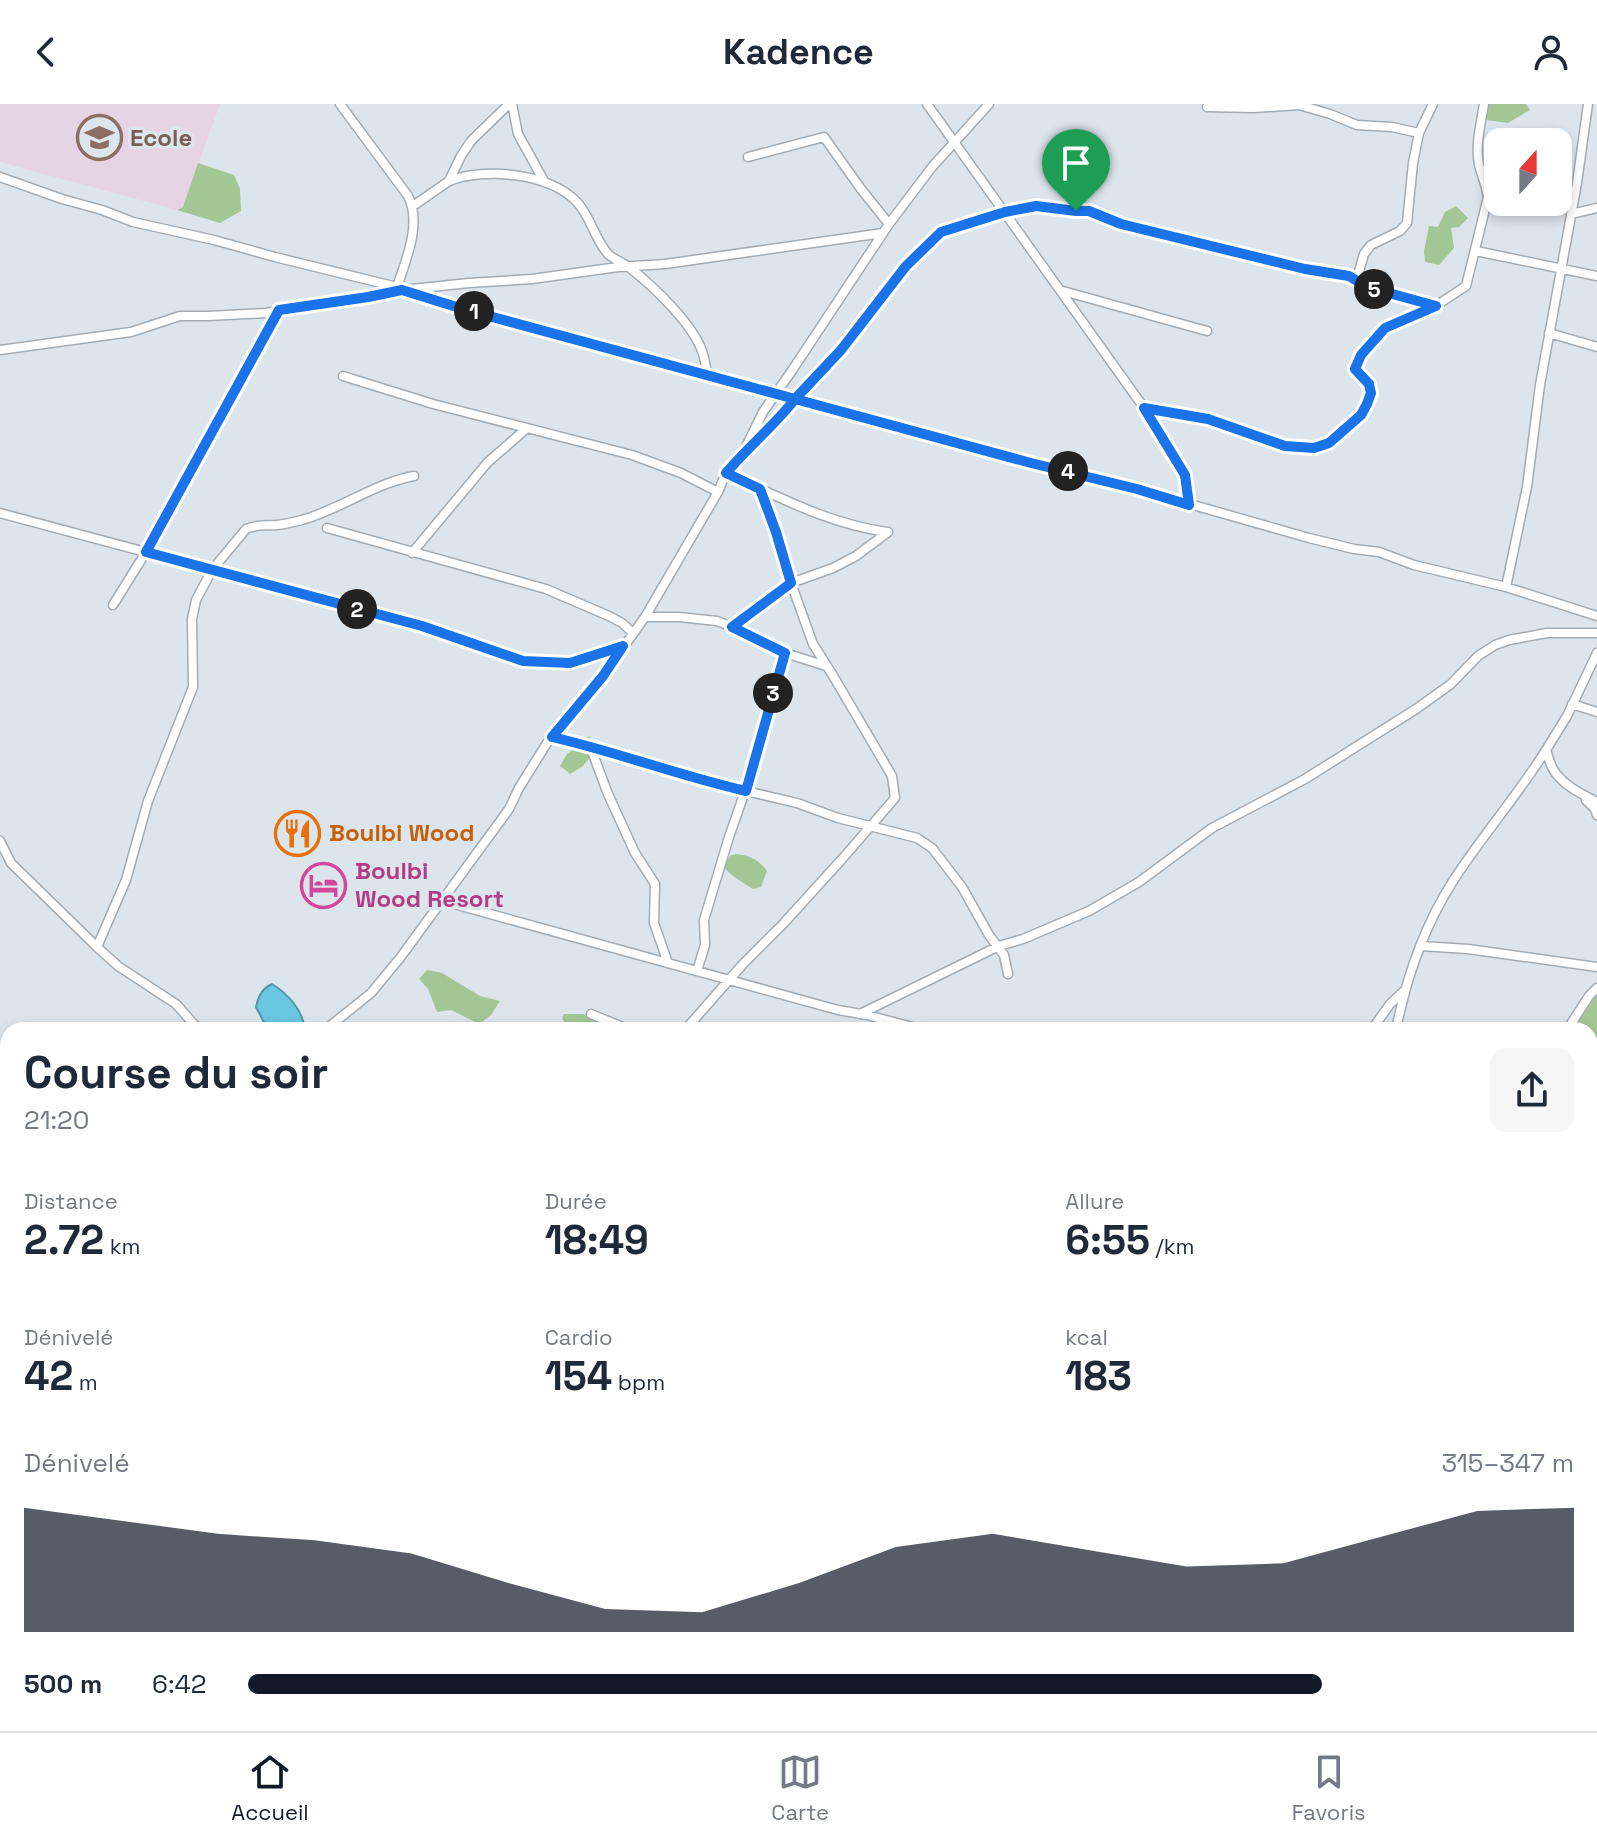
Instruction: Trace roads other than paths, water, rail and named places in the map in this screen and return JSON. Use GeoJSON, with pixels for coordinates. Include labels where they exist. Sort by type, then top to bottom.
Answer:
{"type":"FeatureCollection","features":[{"type":"Feature","properties":{"kind":"street"},"geometry":{"type":"LineString","coordinates":[[340,104],[413,206],[412,237],[399,288]]}},
{"type":"Feature","properties":{"kind":"street"},"geometry":{"type":"LineString","coordinates":[[449,181],[471,141],[510,104],[524,148],[544,181]]}},
{"type":"Feature","properties":{"kind":"street"},"geometry":{"type":"LineString","coordinates":[[927,104],[1144,408],[1185,475],[1189,505]]}},
{"type":"Feature","properties":{"kind":"street"},"geometry":{"type":"LineString","coordinates":[[743,453],[763,412],[909,195],[989,104]]}},
{"type":"Feature","properties":{"kind":"street"},"geometry":{"type":"LineString","coordinates":[[335,1022],[371,993],[400,958],[509,809],[552,737],[603,676],[645,617],[726,473],[782,417],[841,350],[906,266],[941,232],[1036,206],[1089,211],[1121,224],[1305,269],[1358,275],[1364,254],[1371,245],[1400,231],[1407,223],[1419,133],[1433,104]]}},
{"type":"Feature","properties":{"kind":"street"},"geometry":{"type":"LineString","coordinates":[[1144,408],[1208,419],[1285,446],[1314,448],[1329,443],[1361,415],[1371,393],[1369,384],[1355,369],[1361,355],[1385,328],[1436,306],[1466,286],[1488,197],[1479,163],[1478,143],[1484,104]]}},
{"type":"Feature","properties":{"kind":"street"},"geometry":{"type":"LineString","coordinates":[[1207,107],[1299,105],[1357,125],[1392,127],[1419,133]]}},
{"type":"Feature","properties":{"kind":"street"},"geometry":{"type":"LineString","coordinates":[[1572,208],[1588,108],[1597,113]]}},
{"type":"Feature","properties":{"kind":"street"},"geometry":{"type":"LineString","coordinates":[[748,157],[824,137],[889,224]]}},
{"type":"Feature","properties":{"kind":"street"},"geometry":{"type":"LineString","coordinates":[[413,206],[449,181],[468,175],[510,174],[544,181],[563,191],[577,202],[608,253],[628,266],[676,310],[701,349],[707,375]]}},
{"type":"Feature","properties":{"kind":"street"},"geometry":{"type":"LineString","coordinates":[[0,177],[133,222],[399,288],[463,309],[1309,538],[1379,552],[1414,565],[1506,587],[1597,616]]}},
{"type":"Feature","properties":{"kind":"street"},"geometry":{"type":"LineString","coordinates":[[1572,214],[1597,208]]}},
{"type":"Feature","properties":{"kind":"street"},"geometry":{"type":"LineString","coordinates":[[1506,587],[1527,487],[1549,333],[1571,216]]}},
{"type":"Feature","properties":{"kind":"street"},"geometry":{"type":"LineString","coordinates":[[0,350],[131,332],[180,316],[251,314],[368,297],[399,288],[532,279],[665,264],[883,233]]}},
{"type":"Feature","properties":{"kind":"street"},"geometry":{"type":"LineString","coordinates":[[1476,251],[1597,276]]}},
{"type":"Feature","properties":{"kind":"street"},"geometry":{"type":"LineString","coordinates":[[1349,276],[1367,287],[1436,306]]}},
{"type":"Feature","properties":{"kind":"street"},"geometry":{"type":"LineString","coordinates":[[1062,291],[1207,331]]}},
{"type":"Feature","properties":{"kind":"street"},"geometry":{"type":"LineString","coordinates":[[113,605],[146,552],[279,310]]}},
{"type":"Feature","properties":{"kind":"street"},"geometry":{"type":"LineString","coordinates":[[1549,333],[1597,347]]}},
{"type":"Feature","properties":{"kind":"street"},"geometry":{"type":"LineString","coordinates":[[343,376],[433,404],[657,463],[718,492]]}},
{"type":"Feature","properties":{"kind":"street"},"geometry":{"type":"LineString","coordinates":[[412,553],[488,462],[526,429]]}},
{"type":"Feature","properties":{"kind":"street"},"geometry":{"type":"LineString","coordinates":[[726,473],[796,507],[847,524],[888,532],[845,562],[791,583],[732,627]]}},
{"type":"Feature","properties":{"kind":"street"},"geometry":{"type":"LineString","coordinates":[[97,947],[126,880],[148,801],[193,687],[192,619],[196,600],[212,570],[246,529],[252,526],[299,521],[414,476]]}},
{"type":"Feature","properties":{"kind":"street"},"geometry":{"type":"LineString","coordinates":[[692,1022],[873,826],[895,798],[892,776],[813,644],[760,489]]}},
{"type":"Feature","properties":{"kind":"street"},"geometry":{"type":"LineString","coordinates":[[0,513],[422,626],[523,661],[570,663],[623,646]]}},
{"type":"Feature","properties":{"kind":"street"},"geometry":{"type":"LineString","coordinates":[[327,528],[546,589],[609,616],[632,632]]}},
{"type":"Feature","properties":{"kind":"street"},"geometry":{"type":"LineString","coordinates":[[645,617],[717,621],[785,653],[826,666]]}},
{"type":"Feature","properties":{"kind":"street"},"geometry":{"type":"LineString","coordinates":[[860,1014],[999,946],[1089,911],[1139,882],[1212,828],[1305,779],[1416,709],[1451,684],[1478,656],[1495,645],[1547,633],[1597,633]]}},
{"type":"Feature","properties":{"kind":"street"},"geometry":{"type":"LineString","coordinates":[[697,971],[705,945],[704,920],[746,791],[785,653]]}},
{"type":"Feature","properties":{"kind":"street"},"geometry":{"type":"LineString","coordinates":[[1398,1022],[1405,991],[1436,909],[1553,741],[1597,653]]}},
{"type":"Feature","properties":{"kind":"street"},"geometry":{"type":"LineString","coordinates":[[1572,704],[1597,712]]}},
{"type":"Feature","properties":{"kind":"street"},"geometry":{"type":"LineString","coordinates":[[552,737],[917,838],[932,848],[962,887],[1004,955],[1008,974]]}},
{"type":"Feature","properties":{"kind":"street"},"geometry":{"type":"LineString","coordinates":[[590,746],[635,853],[655,884],[654,923],[668,963]]}},
{"type":"Feature","properties":{"kind":"street"},"geometry":{"type":"LineString","coordinates":[[1546,750],[1553,770],[1595,809],[1597,815]]}},
{"type":"Feature","properties":{"kind":"street"},"geometry":{"type":"LineString","coordinates":[[1576,791],[1597,802]]}},
{"type":"Feature","properties":{"kind":"street"},"geometry":{"type":"LineString","coordinates":[[0,841],[11,863],[97,947],[118,966],[176,1004],[192,1022]]}},
{"type":"Feature","properties":{"kind":"street"},"geometry":{"type":"LineString","coordinates":[[443,901],[838,1010],[892,1022]]}},
{"type":"Feature","properties":{"kind":"street"},"geometry":{"type":"LineString","coordinates":[[1421,946],[1468,949],[1597,967]]}},
{"type":"Feature","properties":{"kind":"street"},"geometry":{"type":"LineString","coordinates":[[1572,1022],[1597,988]]}},
{"type":"Feature","properties":{"kind":"street"},"geometry":{"type":"LineString","coordinates":[[1377,1022],[1390,1004],[1405,991]]}},
{"type":"Feature","properties":{"kind":"street"},"geometry":{"type":"LineString","coordinates":[[591,1014],[610,1022]]}},
{"type":"Feature","properties":{"kind":"water"},"geometry":{"type":"Polygon","coordinates":[[[272,984],[284,993],[294,1003],[303,1022],[264,1022],[256,1007],[266,988],[272,984]]]}},
{"type":"Feature","properties":{"kind":"place","name":"Ecole"},"geometry":{"type":"Point","coordinates":[99,138]}},
{"type":"Feature","properties":{"kind":"place","name":"Boulbi Wood"},"geometry":{"type":"Point","coordinates":[298,833]}},
{"type":"Feature","properties":{"kind":"place","name":"Boulbi Wood Resort"},"geometry":{"type":"Point","coordinates":[324,885]}}]}
